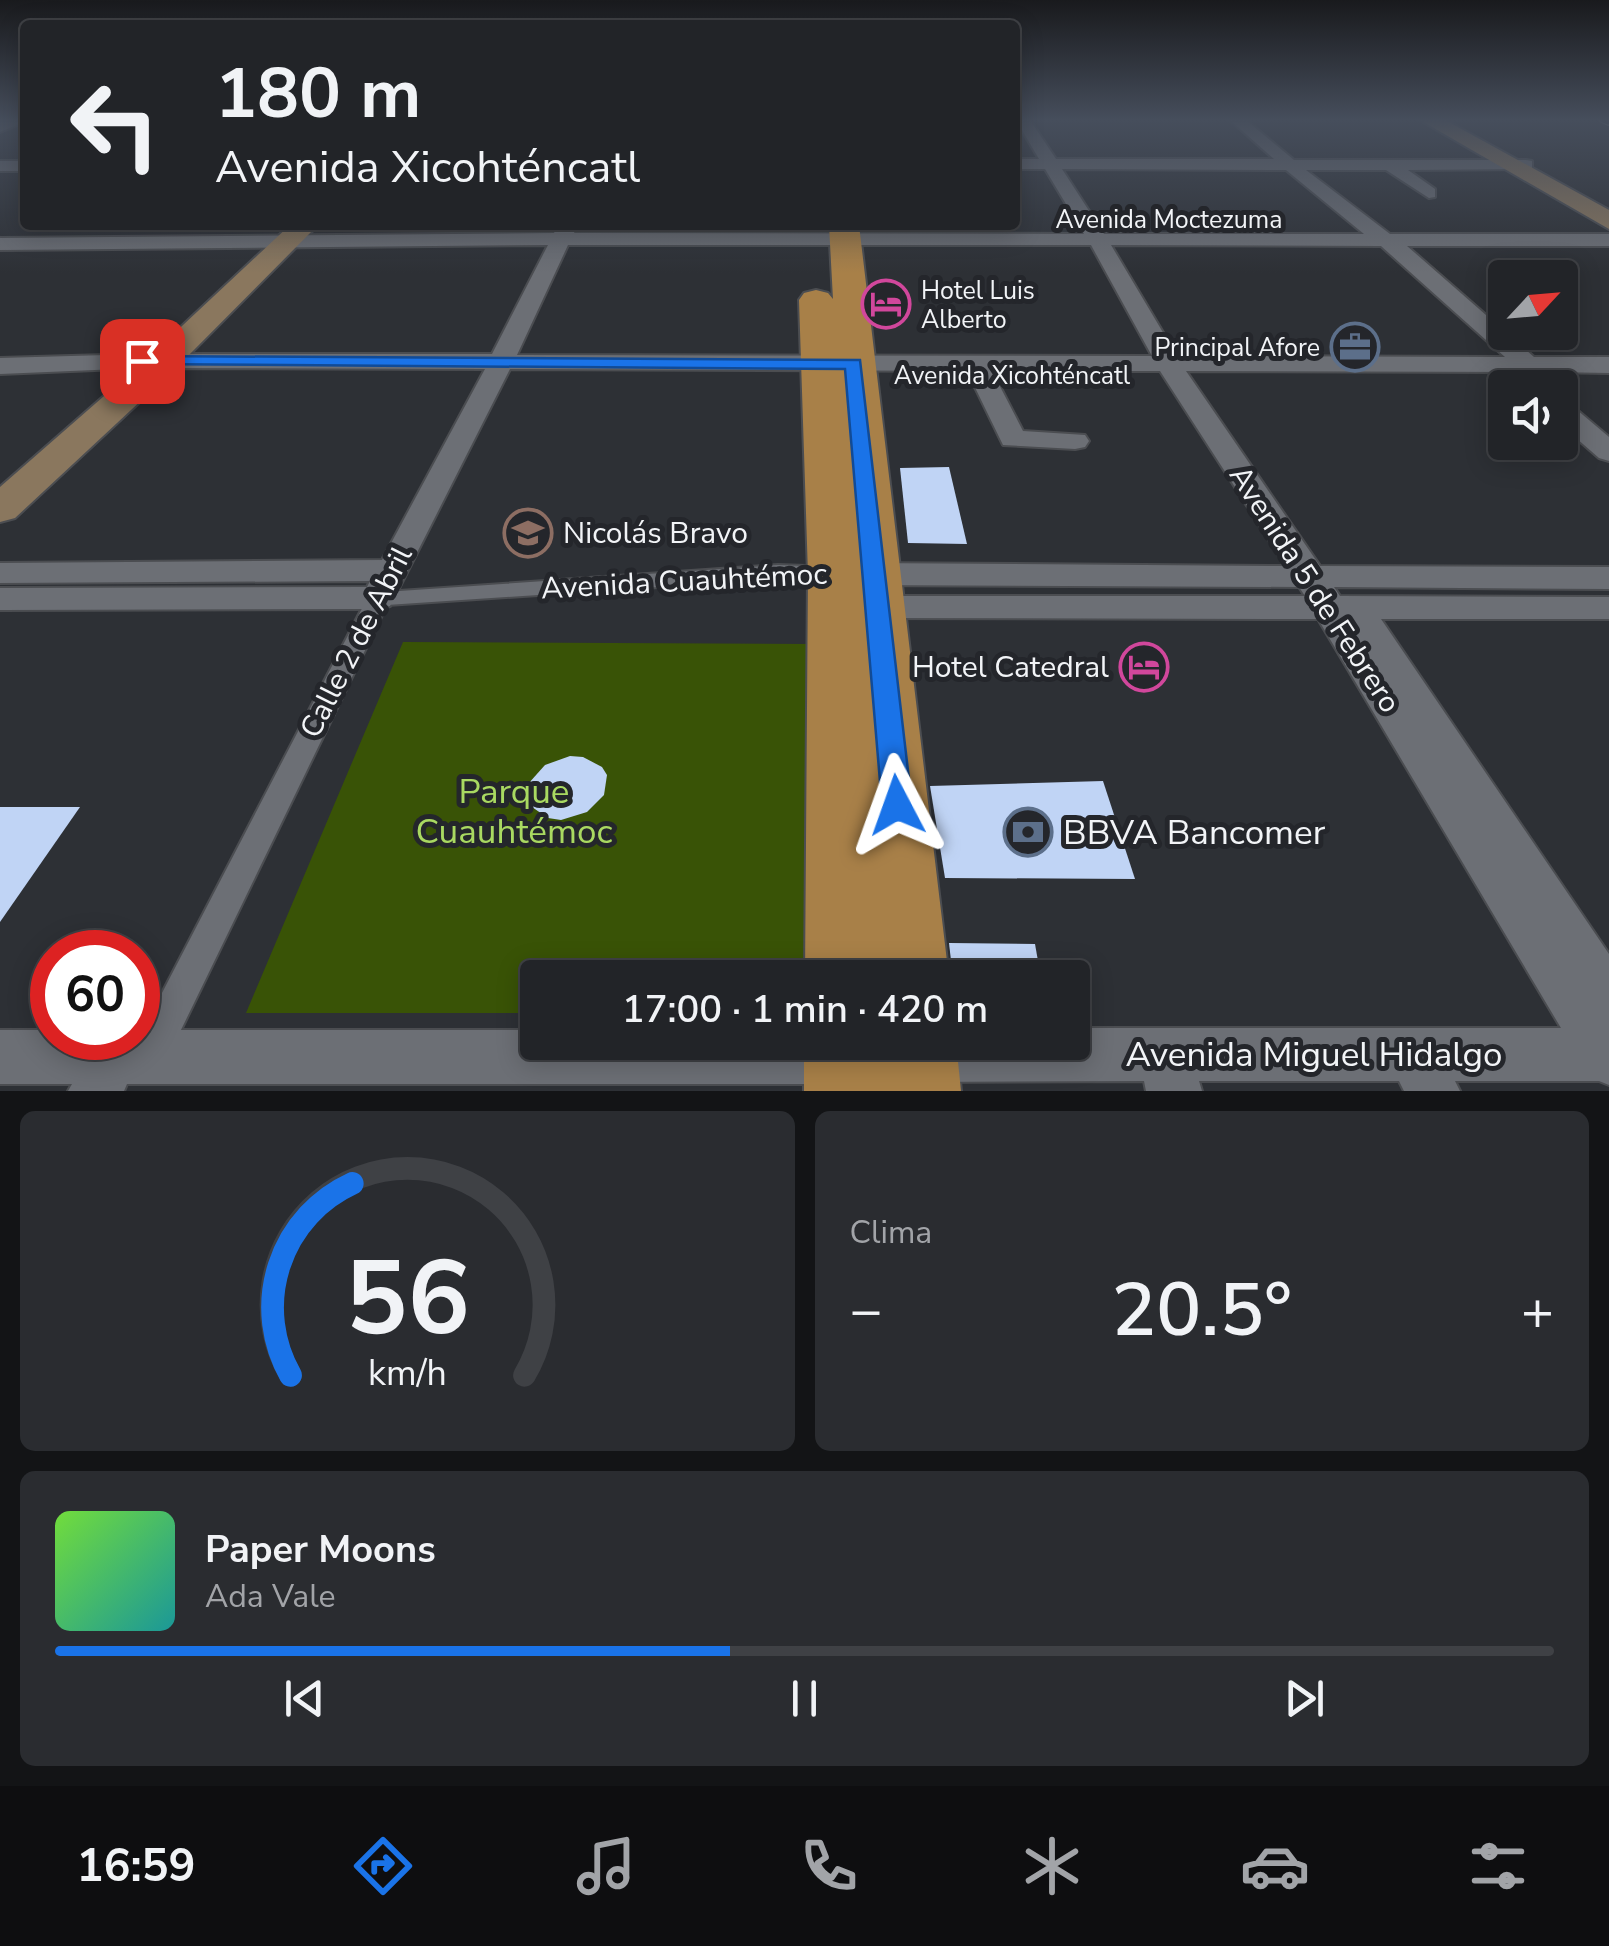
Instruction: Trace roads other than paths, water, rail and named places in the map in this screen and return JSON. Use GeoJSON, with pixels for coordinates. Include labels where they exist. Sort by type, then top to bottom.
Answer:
{"type":"FeatureCollection","features":[{"type":"Feature","properties":{"kind":"main road"},"geometry":{"type":"LineString","coordinates":[[1526,171],[1609,222]]}},
{"type":"Feature","properties":{"kind":"main road"},"geometry":{"type":"LineString","coordinates":[[1529,171],[1609,210]]}},
{"type":"Feature","properties":{"kind":"main road"},"geometry":{"type":"LineString","coordinates":[[829,237],[879,960]]}},
{"type":"Feature","properties":{"kind":"main road"},"geometry":{"type":"LineString","coordinates":[[0,483],[141,365],[279,238]]}},
{"type":"Feature","properties":{"kind":"main road"},"geometry":{"type":"LineString","coordinates":[[0,510],[141,365]]}},
{"type":"Feature","properties":{"kind":"main road"},"geometry":{"type":"LineString","coordinates":[[845,960],[856,590]]}},
{"type":"Feature","properties":{"kind":"street"},"geometry":{"type":"LineString","coordinates":[[1069,190],[1144,171]]}},
{"type":"Feature","properties":{"kind":"street"},"geometry":{"type":"LineString","coordinates":[[1291,171],[1383,244],[1523,370]]}},
{"type":"Feature","properties":{"kind":"street"},"geometry":{"type":"LineString","coordinates":[[1399,171],[1429,193]]}},
{"type":"Feature","properties":{"kind":"street","name":"Avenida Moctezuma"},"geometry":{"type":"LineString","coordinates":[[2,245],[279,238],[377,243],[484,242],[555,237],[611,243],[726,243],[829,237],[1018,243],[1069,190],[1197,243],[1511,244],[1609,240]]}},
{"type":"Feature","properties":{"kind":"street","name":"Avenida 5 de Febrero"},"geometry":{"type":"LineString","coordinates":[[1069,190],[1424,734],[1608,1055]]}},
{"type":"Feature","properties":{"kind":"street"},"geometry":{"type":"LineString","coordinates":[[2,245],[29,230]]}},
{"type":"Feature","properties":{"kind":"street","name":"Calle 2 de Abril"},"geometry":{"type":"LineString","coordinates":[[122,1075],[371,584],[469,406],[555,237]]}},
{"type":"Feature","properties":{"kind":"street","name":"Avenida Moctezuma"},"geometry":{"type":"LineString","coordinates":[[1511,244],[1609,248]]}},
{"type":"Feature","properties":{"kind":"street","name":"Avenida Xicohténcatl"},"geometry":{"type":"LineString","coordinates":[[1569,370],[1609,365]]}},
{"type":"Feature","properties":{"kind":"street","name":"Avenida Xicohténcatl"},"geometry":{"type":"LineString","coordinates":[[0,366],[1405,369],[1488,373]]}},
{"type":"Feature","properties":{"kind":"street"},"geometry":{"type":"LineString","coordinates":[[978,369],[1013,439],[1075,441]]}},
{"type":"Feature","properties":{"kind":"street","name":"Avenida Xicohténcatl"},"geometry":{"type":"LineString","coordinates":[[1578,374],[1609,374]]}},
{"type":"Feature","properties":{"kind":"street"},"geometry":{"type":"LineString","coordinates":[[1578,408],[1609,434]]}},
{"type":"Feature","properties":{"kind":"street"},"geometry":{"type":"LineString","coordinates":[[1578,425],[1609,452]]}},
{"type":"Feature","properties":{"kind":"street","name":"Avenida Cuauhtémoc"},"geometry":{"type":"LineString","coordinates":[[0,599],[778,572],[856,590],[1333,592],[1609,608]]}},
{"type":"Feature","properties":{"kind":"street","name":"Avenida Cuauhtémoc"},"geometry":{"type":"LineString","coordinates":[[0,573],[371,584]]}},
{"type":"Feature","properties":{"kind":"street","name":"Avenida Cuauhtémoc"},"geometry":{"type":"LineString","coordinates":[[1333,592],[1609,578]]}},
{"type":"Feature","properties":{"kind":"street","name":"Avenida 5 de Febrero"},"geometry":{"type":"LineString","coordinates":[[1483,833],[1609,996]]}},
{"type":"Feature","properties":{"kind":"street","name":"Avenida Miguel Hidalgo"},"geometry":{"type":"LineString","coordinates":[[1007,1060],[1169,1072],[1423,1072],[1608,1055]]}},
{"type":"Feature","properties":{"kind":"street","name":"Avenida Miguel Hidalgo"},"geometry":{"type":"LineString","coordinates":[[0,1057],[122,1075],[599,1060]]}},
{"type":"Feature","properties":{"kind":"place","name":"Hotel Luis Alberto"},"geometry":{"type":"Point","coordinates":[886,304]}},
{"type":"Feature","properties":{"kind":"place","name":"Principal Afore"},"geometry":{"type":"Point","coordinates":[1355,347]}},
{"type":"Feature","properties":{"kind":"place","name":"Nicolás Bravo"},"geometry":{"type":"Point","coordinates":[528,533]}},
{"type":"Feature","properties":{"kind":"place","name":"Hotel Catedral"},"geometry":{"type":"Point","coordinates":[1144,667]}},
{"type":"Feature","properties":{"kind":"place","name":"BBVA Bancomer"},"geometry":{"type":"Point","coordinates":[1028,832]}},
{"type":"Feature","properties":{"kind":"park label","name":"Parque Cuauhtémoc"},"geometry":{"type":"Point","coordinates":[514,811]}}]}
